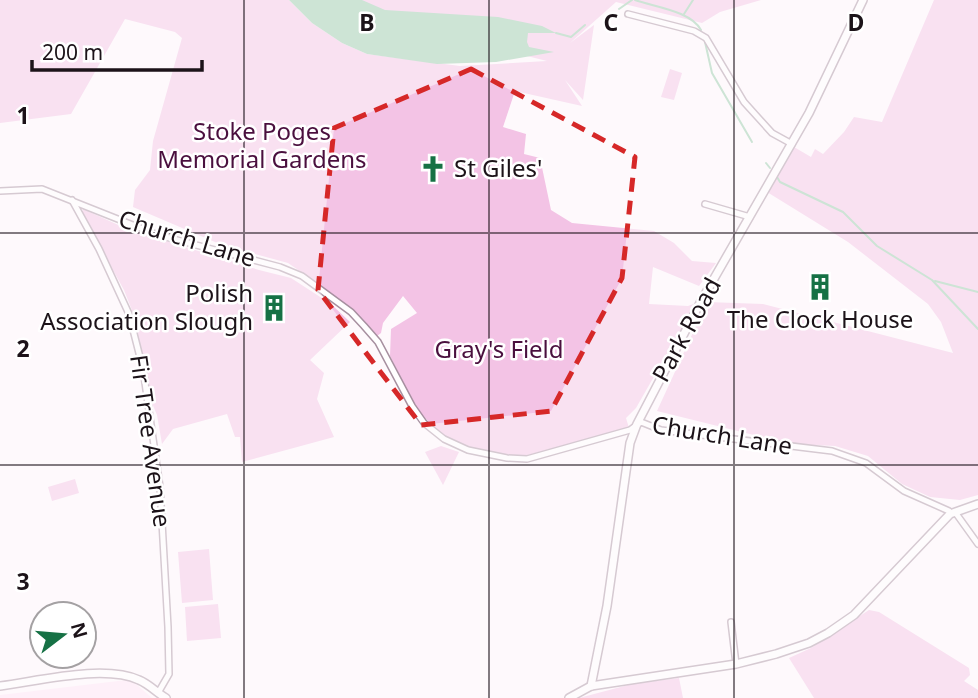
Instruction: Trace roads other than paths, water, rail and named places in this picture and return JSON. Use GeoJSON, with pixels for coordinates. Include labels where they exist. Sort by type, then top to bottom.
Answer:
{"type":"FeatureCollection","features":[{"type":"Feature","properties":{"kind":"main road","name":"Park Road"},"geometry":{"type":"LineString","coordinates":[[591,686],[607,607],[630,443],[637,424],[688,327],[792,144],[863,0]]}},
{"type":"Feature","properties":{"kind":"main road"},"geometry":{"type":"LineString","coordinates":[[569,698],[591,686],[736,664],[776,654],[828,633],[854,615],[952,513],[978,504]]}},
{"type":"Feature","properties":{"kind":"main road"},"geometry":{"type":"LineString","coordinates":[[0,686],[84,674],[114,674],[139,680],[166,698]]}},
{"type":"Feature","properties":{"kind":"street"},"geometry":{"type":"LineString","coordinates":[[628,14],[694,31],[706,38],[744,103],[772,133],[792,144]]}},
{"type":"Feature","properties":{"kind":"street","name":"Church Lane"},"geometry":{"type":"LineString","coordinates":[[0,191],[42,189],[158,235],[280,267],[302,276],[351,312],[378,342],[424,423],[444,439],[468,450],[527,459],[617,433],[641,422],[661,430],[832,451],[853,457],[866,463],[904,492],[952,513]]}},
{"type":"Feature","properties":{"kind":"street","name":"Fir Tree Avenue"},"geometry":{"type":"LineString","coordinates":[[72,200],[100,249],[129,314],[143,369],[160,487],[169,626],[169,674],[159,693]]}},
{"type":"Feature","properties":{"kind":"street"},"geometry":{"type":"LineString","coordinates":[[705,204],[750,217]]}},
{"type":"Feature","properties":{"kind":"street"},"geometry":{"type":"LineString","coordinates":[[952,513],[978,544]]}},
{"type":"Feature","properties":{"kind":"street"},"geometry":{"type":"LineString","coordinates":[[732,622],[736,664]]}},
{"type":"Feature","properties":{"kind":"waterway"},"geometry":{"type":"LineString","coordinates":[[619,9],[632,0]]}},
{"type":"Feature","properties":{"kind":"waterway"},"geometry":{"type":"LineString","coordinates":[[635,0],[681,14],[701,30]]}},
{"type":"Feature","properties":{"kind":"waterway"},"geometry":{"type":"LineString","coordinates":[[684,14],[693,0]]}},
{"type":"Feature","properties":{"kind":"waterway"},"geometry":{"type":"LineString","coordinates":[[556,33],[571,37],[585,25]]}},
{"type":"Feature","properties":{"kind":"waterway"},"geometry":{"type":"LineString","coordinates":[[705,42],[712,73],[752,142]]}},
{"type":"Feature","properties":{"kind":"waterway"},"geometry":{"type":"LineString","coordinates":[[766,163],[770,168]]}},
{"type":"Feature","properties":{"kind":"waterway"},"geometry":{"type":"LineString","coordinates":[[777,177],[780,182],[843,212],[877,246],[932,280],[978,329]]}},
{"type":"Feature","properties":{"kind":"waterway"},"geometry":{"type":"LineString","coordinates":[[935,281],[978,292]]}},
{"type":"Feature","properties":{"kind":"place","name":"St Giles'"},"geometry":{"type":"Point","coordinates":[433,169]}},
{"type":"Feature","properties":{"kind":"place","name":"The Clock House"},"geometry":{"type":"Point","coordinates":[820,287]}},
{"type":"Feature","properties":{"kind":"place","name":"Polish Association Slough"},"geometry":{"type":"Point","coordinates":[274,308]}},
{"type":"Feature","properties":{"kind":"park label","name":"Stoke Poges Memorial Gardens"},"geometry":{"type":"Point","coordinates":[262,146]}},
{"type":"Feature","properties":{"kind":"park label","name":"Gray's Field"},"geometry":{"type":"Point","coordinates":[499,350]}}]}
